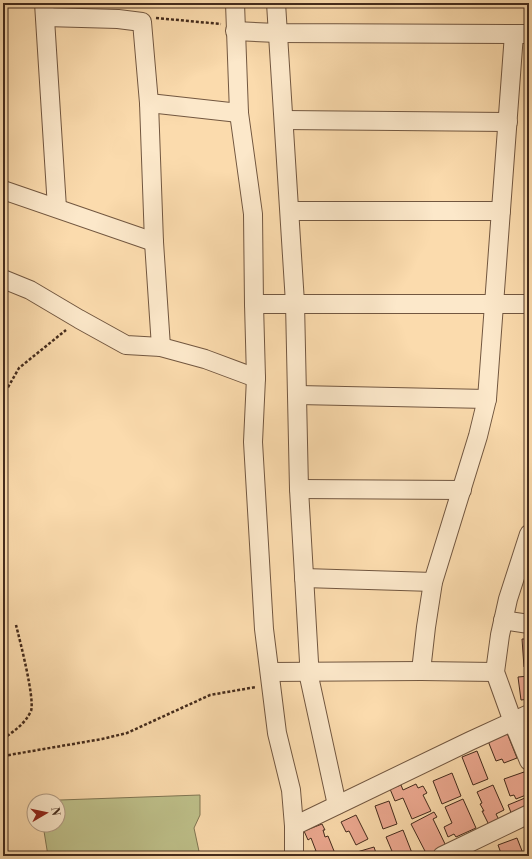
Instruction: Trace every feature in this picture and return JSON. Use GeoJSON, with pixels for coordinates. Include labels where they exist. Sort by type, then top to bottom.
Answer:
{"type":"FeatureCollection","features":[{"type":"Feature","properties":{"kind":"street"},"geometry":{"type":"LineString","coordinates":[[235,3],[239,113],[253,214],[256,378],[254,450],[264,629],[277,733],[291,790],[294,826],[294,856]]}},
{"type":"Feature","properties":{"kind":"street"},"geometry":{"type":"LineString","coordinates":[[276,3],[295,303],[299,489],[309,662],[308,672],[337,805]]}},
{"type":"Feature","properties":{"kind":"street"},"geometry":{"type":"LineString","coordinates":[[57,208],[45,10],[142,22],[149,103],[154,242],[161,347]]}},
{"type":"Feature","properties":{"kind":"street"},"geometry":{"type":"LineString","coordinates":[[235,28],[277,33],[521,34],[508,122],[487,399],[478,436],[433,582],[421,671]]}},
{"type":"Feature","properties":{"kind":"street"},"geometry":{"type":"LineString","coordinates":[[149,103],[239,113]]}},
{"type":"Feature","properties":{"kind":"street"},"geometry":{"type":"LineString","coordinates":[[284,120],[508,122]]}},
{"type":"Feature","properties":{"kind":"street"},"geometry":{"type":"LineString","coordinates":[[3,190],[154,242]]}},
{"type":"Feature","properties":{"kind":"street"},"geometry":{"type":"LineString","coordinates":[[290,211],[501,211]]}},
{"type":"Feature","properties":{"kind":"street"},"geometry":{"type":"LineString","coordinates":[[3,279],[30,290],[79,320],[126,345],[161,347],[204,359],[256,378]]}},
{"type":"Feature","properties":{"kind":"street"},"geometry":{"type":"LineString","coordinates":[[254,304],[529,304]]}},
{"type":"Feature","properties":{"kind":"street"},"geometry":{"type":"LineString","coordinates":[[298,395],[487,399]]}},
{"type":"Feature","properties":{"kind":"street"},"geometry":{"type":"LineString","coordinates":[[299,489],[462,490]]}},
{"type":"Feature","properties":{"kind":"street"},"geometry":{"type":"LineString","coordinates":[[529,534],[508,599],[495,672],[529,761]]}},
{"type":"Feature","properties":{"kind":"street"},"geometry":{"type":"LineString","coordinates":[[304,578],[433,582]]}},
{"type":"Feature","properties":{"kind":"street"},"geometry":{"type":"LineString","coordinates":[[504,620],[529,624]]}},
{"type":"Feature","properties":{"kind":"street"},"geometry":{"type":"LineString","coordinates":[[270,678],[308,672],[495,672]]}},
{"type":"Feature","properties":{"kind":"street"},"geometry":{"type":"LineString","coordinates":[[294,826],[529,714]]}},
{"type":"Feature","properties":{"kind":"street"},"geometry":{"type":"LineString","coordinates":[[442,856],[529,814]]}},
{"type":"Feature","properties":{"kind":"path"},"geometry":{"type":"LineString","coordinates":[[142,22],[147,18],[235,28]]}},
{"type":"Feature","properties":{"kind":"path"},"geometry":{"type":"LineString","coordinates":[[3,396],[19,368],[79,320]]}},
{"type":"Feature","properties":{"kind":"path"},"geometry":{"type":"LineString","coordinates":[[3,740],[23,724],[31,709],[30,691],[16,625]]}},
{"type":"Feature","properties":{"kind":"path"},"geometry":{"type":"LineString","coordinates":[[3,756],[102,739],[121,734],[210,695],[270,678]]}},
{"type":"Feature","properties":{"kind":"green space"},"geometry":{"type":"Polygon","coordinates":[[[200,795],[200,815],[194,828],[200,856],[48,856],[44,833],[66,833],[66,800],[200,795]]]}},
{"type":"Feature","properties":{"kind":"building"},"geometry":{"type":"Polygon","coordinates":[[[522,639],[529,639],[529,666],[524,667],[522,639]]]}},
{"type":"Feature","properties":{"kind":"building"},"geometry":{"type":"Polygon","coordinates":[[[529,676],[529,699],[521,700],[518,677],[529,676]]]}},
{"type":"Feature","properties":{"kind":"building"},"geometry":{"type":"Polygon","coordinates":[[[507,733],[517,758],[504,763],[502,759],[496,761],[488,741],[507,733]]]}},
{"type":"Feature","properties":{"kind":"building"},"geometry":{"type":"Polygon","coordinates":[[[477,751],[488,779],[473,785],[462,757],[477,751]]]}},
{"type":"Feature","properties":{"kind":"building"},"geometry":{"type":"Polygon","coordinates":[[[524,772],[529,786],[529,797],[527,798],[526,795],[516,799],[514,795],[510,796],[504,779],[524,772]]]}},
{"type":"Feature","properties":{"kind":"building"},"geometry":{"type":"Polygon","coordinates":[[[452,773],[461,796],[442,804],[433,781],[452,773]]]}},
{"type":"Feature","properties":{"kind":"building"},"geometry":{"type":"Polygon","coordinates":[[[416,784],[418,788],[423,786],[427,793],[423,795],[431,811],[412,819],[403,798],[395,801],[390,789],[401,785],[403,790],[416,784]]]}},
{"type":"Feature","properties":{"kind":"building"},"geometry":{"type":"Polygon","coordinates":[[[493,785],[504,810],[496,814],[499,820],[489,825],[482,811],[484,811],[480,804],[482,803],[477,792],[493,785]]]}},
{"type":"Feature","properties":{"kind":"building"},"geometry":{"type":"Polygon","coordinates":[[[525,798],[529,807],[512,815],[508,805],[525,798]]]}},
{"type":"Feature","properties":{"kind":"building"},"geometry":{"type":"Polygon","coordinates":[[[463,799],[476,828],[456,837],[454,834],[448,837],[444,827],[452,823],[445,807],[463,799]]]}},
{"type":"Feature","properties":{"kind":"building"},"geometry":{"type":"Polygon","coordinates":[[[389,801],[397,824],[383,829],[375,806],[389,801]]]}},
{"type":"Feature","properties":{"kind":"building"},"geometry":{"type":"Polygon","coordinates":[[[434,812],[437,817],[433,819],[446,846],[427,855],[411,824],[434,812]]]}},
{"type":"Feature","properties":{"kind":"building"},"geometry":{"type":"Polygon","coordinates":[[[356,815],[368,839],[356,845],[349,831],[346,832],[341,822],[356,815]]]}},
{"type":"Feature","properties":{"kind":"building"},"geometry":{"type":"Polygon","coordinates":[[[322,824],[325,830],[323,830],[325,837],[328,836],[336,856],[314,856],[312,852],[316,851],[311,838],[308,840],[304,831],[322,824]]]}},
{"type":"Feature","properties":{"kind":"building"},"geometry":{"type":"Polygon","coordinates":[[[403,830],[412,853],[405,856],[394,856],[386,837],[403,830]]]}},
{"type":"Feature","properties":{"kind":"building"},"geometry":{"type":"Polygon","coordinates":[[[517,838],[524,856],[502,856],[498,845],[517,838]]]}},
{"type":"Feature","properties":{"kind":"building"},"geometry":{"type":"Polygon","coordinates":[[[374,847],[377,856],[358,856],[357,852],[374,847]]]}},
{"type":"Feature","properties":{"kind":"building"},"geometry":{"type":"Polygon","coordinates":[[[484,852],[486,856],[473,856],[484,852]]]}}]}
